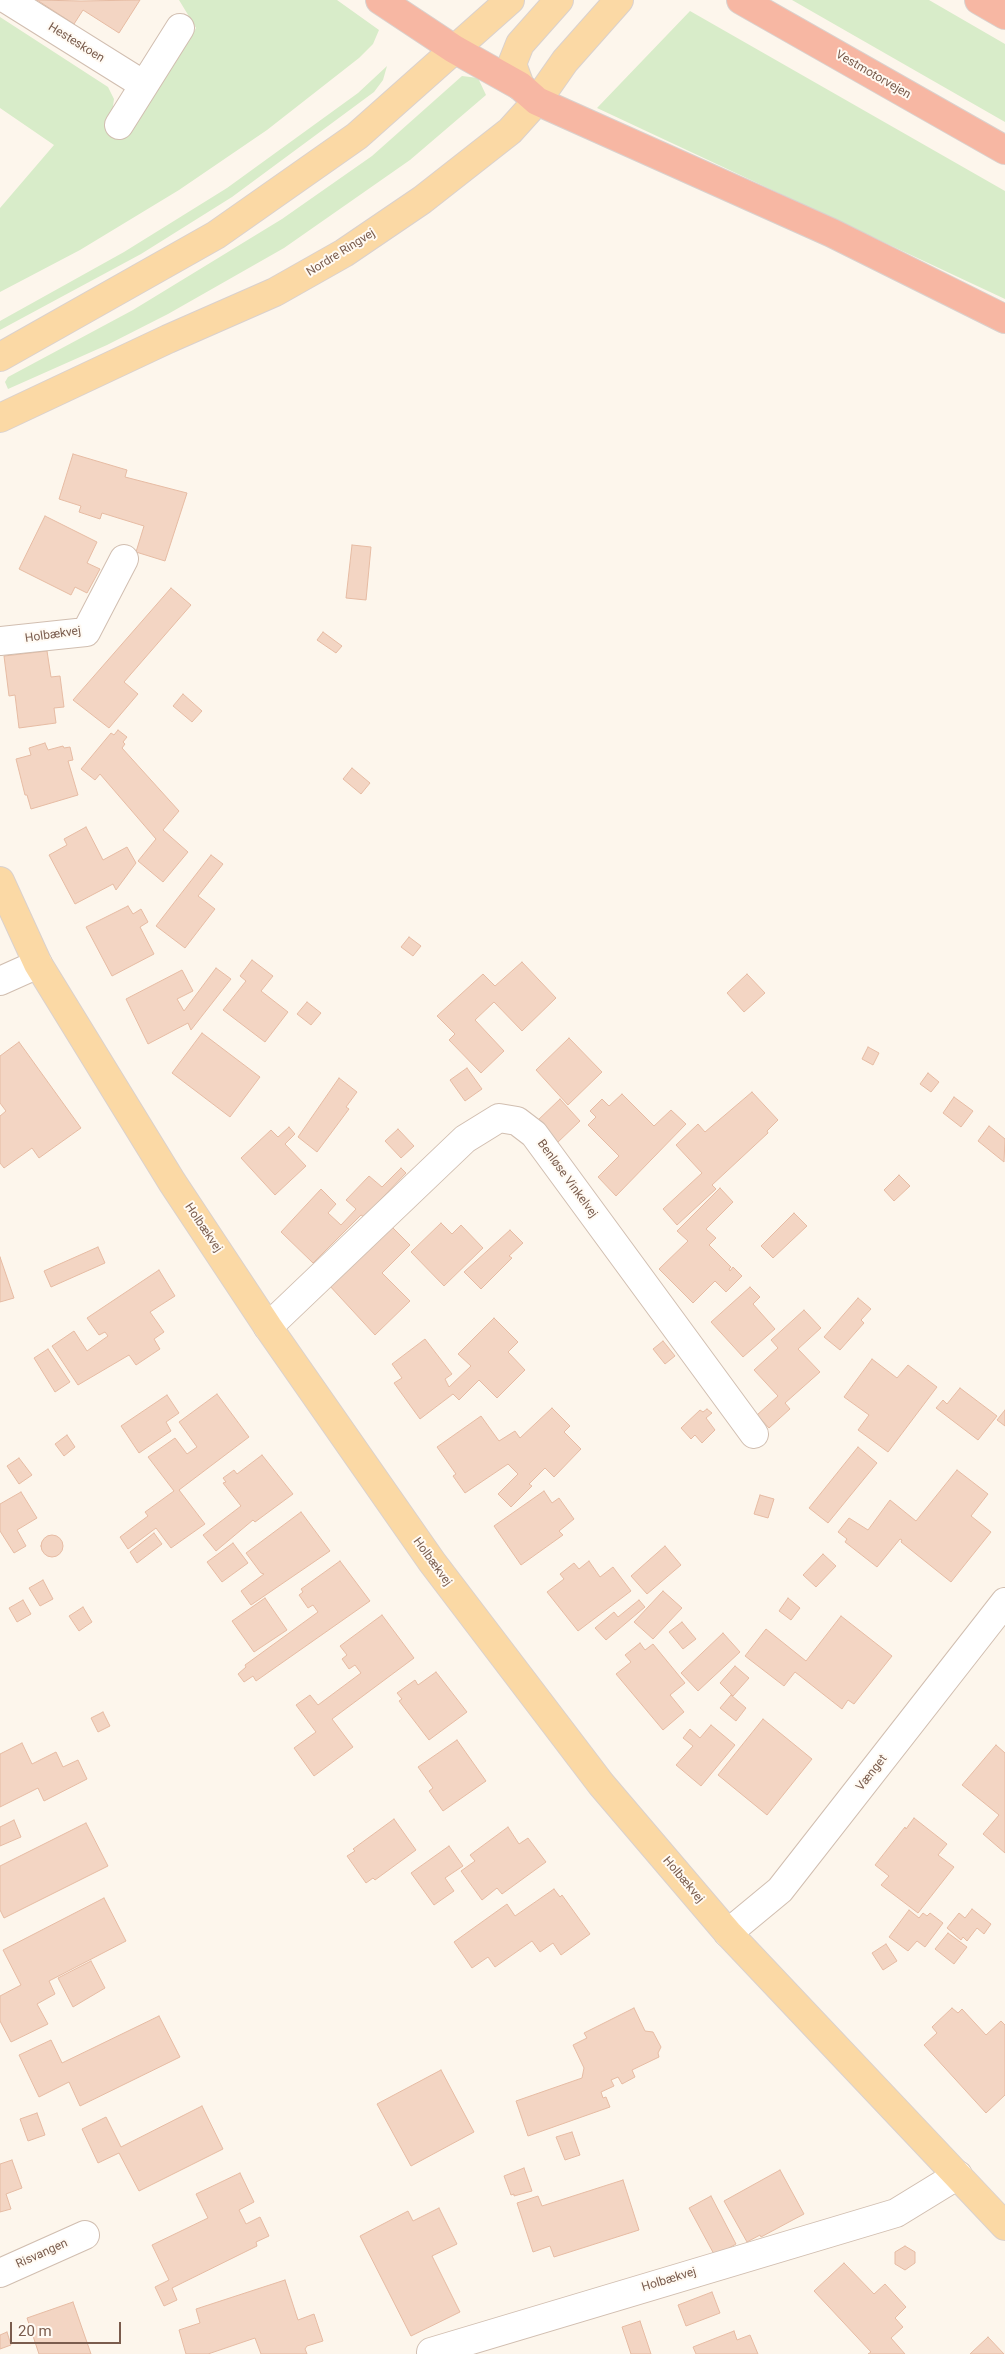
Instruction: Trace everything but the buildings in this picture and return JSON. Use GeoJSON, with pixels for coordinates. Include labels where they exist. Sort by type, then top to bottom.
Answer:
{"type":"FeatureCollection","features":[{"type":"Feature","properties":{"kind":"highway"},"geometry":{"type":"LineString","coordinates":[[380,0],[454,49],[528,94],[832,233],[1005,319]]}},
{"type":"Feature","properties":{"kind":"highway","name":"Vestmotorvejen"},"geometry":{"type":"LineString","coordinates":[[741,0],[1005,150]]}},
{"type":"Feature","properties":{"kind":"highway"},"geometry":{"type":"LineString","coordinates":[[979,0],[1005,15]]}},
{"type":"Feature","properties":{"kind":"main road"},"geometry":{"type":"LineString","coordinates":[[0,357],[216,236],[357,136],[510,0]]}},
{"type":"Feature","properties":{"kind":"main road"},"geometry":{"type":"LineString","coordinates":[[528,94],[512,64],[520,44],[559,0]]}},
{"type":"Feature","properties":{"kind":"main road","name":"Nordre Ringvej"},"geometry":{"type":"LineString","coordinates":[[0,418],[168,339],[275,292],[344,253],[422,200],[510,131],[528,94],[565,61],[618,0]]}},
{"type":"Feature","properties":{"kind":"main road","name":"Holbækvej"},"geometry":{"type":"LineString","coordinates":[[0,881],[38,964],[172,1182],[268,1327],[432,1562],[601,1784],[728,1933],[1005,2226]]}},
{"type":"Feature","properties":{"kind":"street","name":"Hesteskoen"},"geometry":{"type":"LineString","coordinates":[[8,0],[144,86]]}},
{"type":"Feature","properties":{"kind":"street"},"geometry":{"type":"LineString","coordinates":[[119,125],[180,28]]}},
{"type":"Feature","properties":{"kind":"street","name":"Holbækvej"},"geometry":{"type":"LineString","coordinates":[[0,641],[86,632],[124,559]]}},
{"type":"Feature","properties":{"kind":"street"},"geometry":{"type":"LineString","coordinates":[[0,981],[38,964]]}},
{"type":"Feature","properties":{"kind":"street","name":"Benløse Vinkelvej"},"geometry":{"type":"LineString","coordinates":[[268,1327],[465,1140],[499,1118],[517,1121],[534,1134],[754,1434]]}},
{"type":"Feature","properties":{"kind":"street","name":"Vænget"},"geometry":{"type":"LineString","coordinates":[[728,1933],[780,1890],[1005,1602]]}},
{"type":"Feature","properties":{"kind":"street","name":"Holbækvej"},"geometry":{"type":"LineString","coordinates":[[431,2352],[896,2212],[958,2175]]}},
{"type":"Feature","properties":{"kind":"street","name":"Risvangen"},"geometry":{"type":"LineString","coordinates":[[0,2273],[85,2235]]}},
{"type":"Feature","properties":{"kind":"green space"},"geometry":{"type":"Polygon","coordinates":[[[179,0],[337,0],[379,30],[373,44],[359,58],[267,130],[179,190],[80,250],[0,292],[0,208],[54,145],[0,108],[0,17],[108,87],[114,99],[111,121],[121,134],[138,121],[196,28],[179,0]]]}},
{"type":"Feature","properties":{"kind":"green space"},"geometry":{"type":"Polygon","coordinates":[[[792,0],[929,0],[1005,44],[1005,122],[792,0]]]}},
{"type":"Feature","properties":{"kind":"green space"},"geometry":{"type":"Polygon","coordinates":[[[690,11],[1005,191],[1005,299],[597,108],[690,11]]]}},
{"type":"Feature","properties":{"kind":"green space"},"geometry":{"type":"Polygon","coordinates":[[[387,66],[383,80],[374,92],[232,197],[141,254],[0,330],[0,321],[124,252],[227,188],[358,93],[387,66]]]}},
{"type":"Feature","properties":{"kind":"green space"},"geometry":{"type":"Polygon","coordinates":[[[462,76],[478,78],[486,95],[410,160],[284,248],[168,314],[107,345],[8,389],[5,382],[8,377],[133,310],[282,219],[372,156],[462,76]]]}}]}
